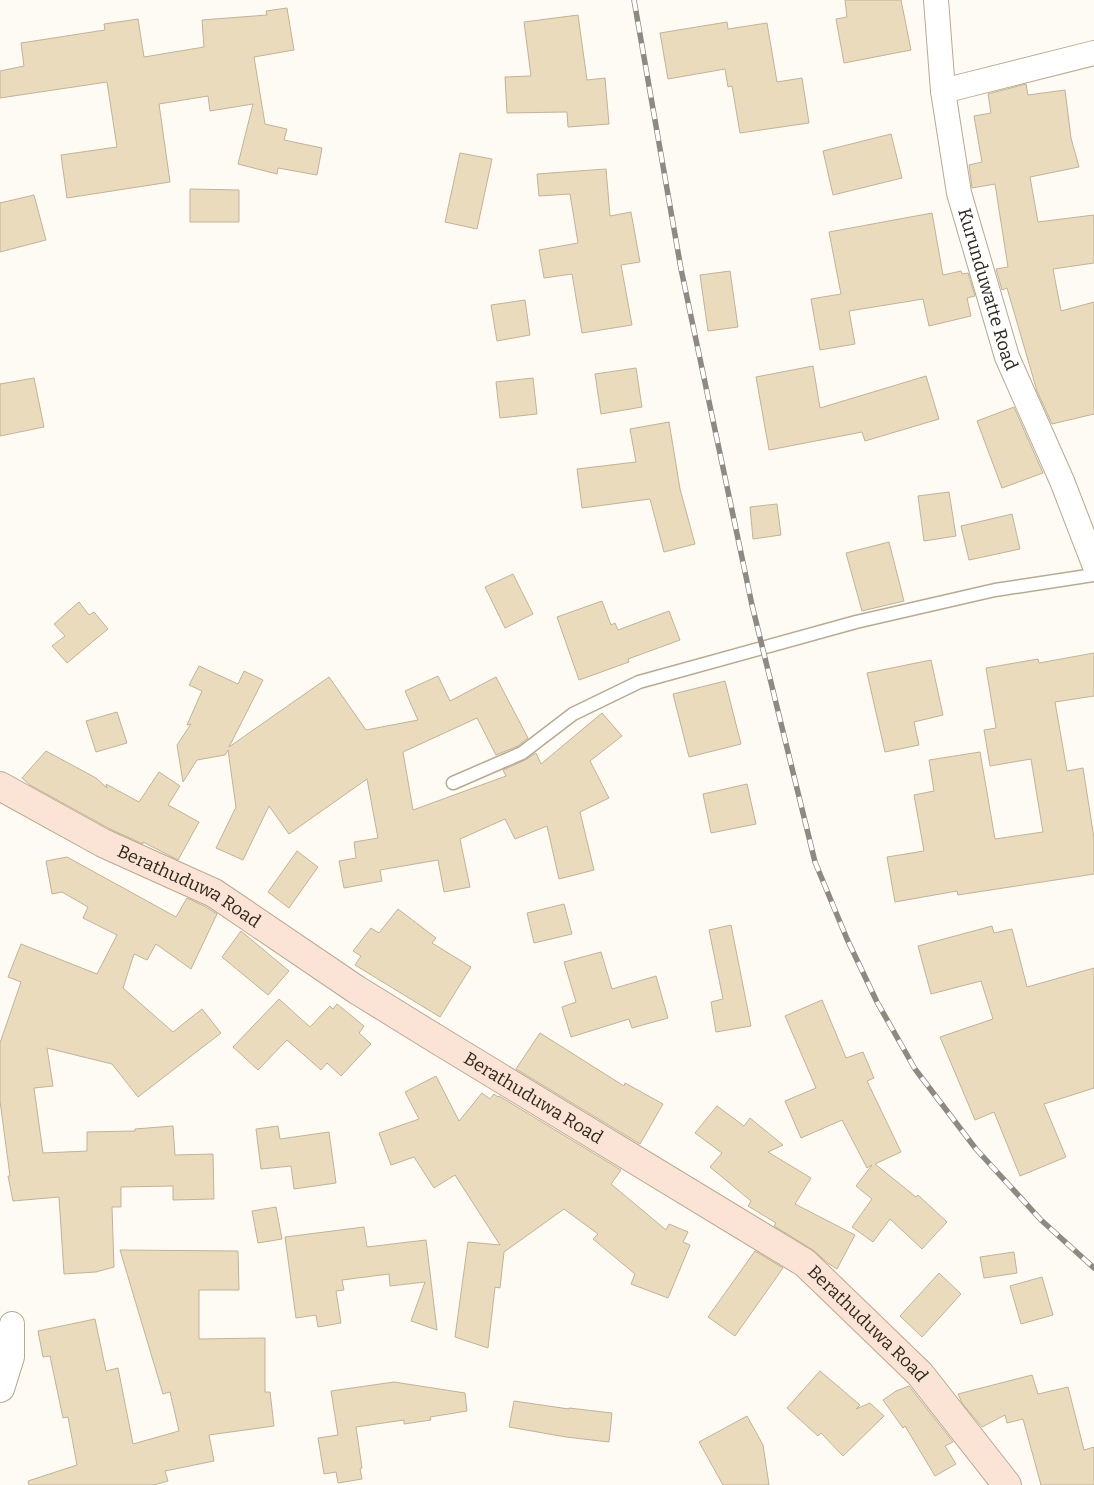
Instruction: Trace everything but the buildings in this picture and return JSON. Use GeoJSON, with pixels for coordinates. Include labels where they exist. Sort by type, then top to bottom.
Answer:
{"type":"FeatureCollection","features":[{"type":"Feature","properties":{"kind":"street","name":"Kurunduwatte Road"},"geometry":{"type":"LineString","coordinates":[[936,0],[943,91],[959,193],[1007,357],[1062,480],[1094,564]]}},
{"type":"Feature","properties":{"kind":"street"},"geometry":{"type":"LineString","coordinates":[[943,91],[1094,53]]}},
{"type":"Feature","properties":{"kind":"street","name":"Berathuduwa Road"},"geometry":{"type":"LineString","coordinates":[[0,786],[103,844],[214,893],[365,995],[805,1263],[920,1374],[1007,1485]]}},
{"type":"Feature","properties":{"kind":"street"},"geometry":{"type":"LineString","coordinates":[[0,1390],[2,1389],[12,1356],[12,1324]]}},
{"type":"Feature","properties":{"kind":"lane"},"geometry":{"type":"LineString","coordinates":[[453,783],[522,752],[573,714],[639,682],[856,622],[995,590],[1094,575]]}},
{"type":"Feature","properties":{"kind":"railway"},"geometry":{"type":"LineString","coordinates":[[634,0],[681,269],[752,605],[815,862],[847,939],[877,1002],[915,1069],[976,1149],[1041,1220],[1094,1268]]}}]}
